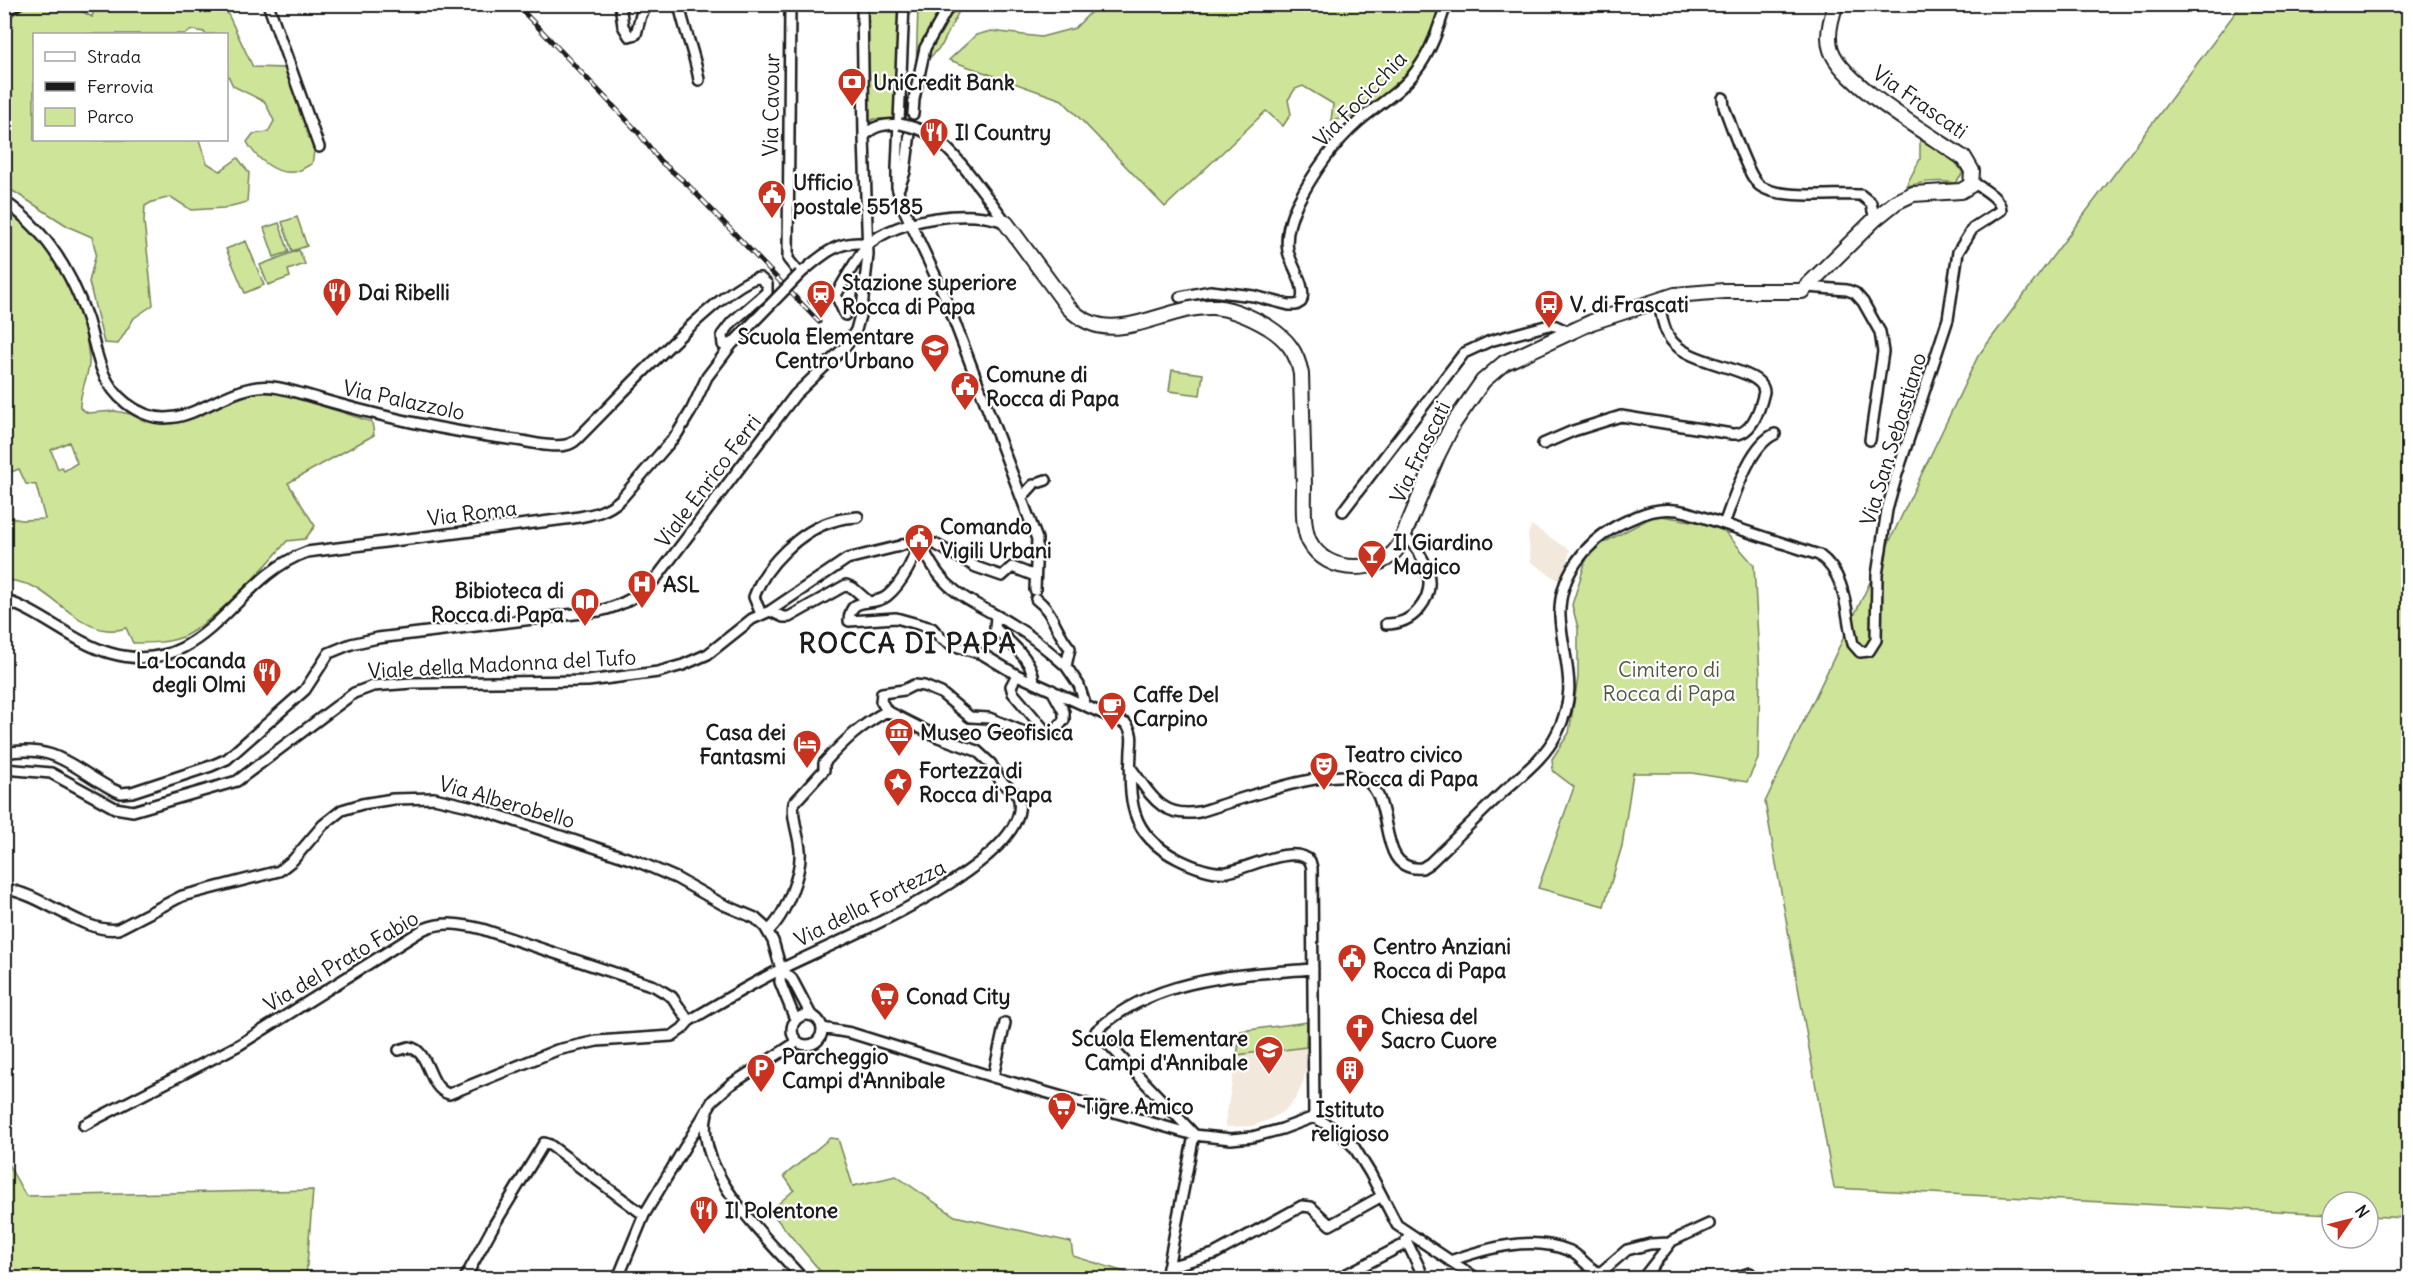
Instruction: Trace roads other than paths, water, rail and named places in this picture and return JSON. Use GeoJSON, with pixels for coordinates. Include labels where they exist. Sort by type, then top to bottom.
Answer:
{"type":"FeatureCollection","features":[{"type":"Feature","properties":{"kind":"main road","name":"Via Frascati"},"geometry":{"type":"LineString","coordinates":[[1836,4],[1830,27],[1829,44],[1840,65],[1862,88],[1965,159],[1972,171],[1973,182]]}},
{"type":"Feature","properties":{"kind":"main road"},"geometry":{"type":"LineString","coordinates":[[1807,287],[1875,219],[1909,195],[1961,190],[1970,187],[1973,182]]}},
{"type":"Feature","properties":{"kind":"main road","name":"Via Frascati"},"geometry":{"type":"LineString","coordinates":[[1006,223],[1068,307],[1080,318],[1093,325],[1119,328],[1172,312],[1218,308],[1250,317],[1282,337],[1295,352],[1301,374],[1306,526],[1313,546],[1320,556],[1346,567],[1363,567],[1378,563],[1388,558],[1399,546],[1443,443],[1458,416],[1482,381],[1513,358],[1592,322],[1659,300],[1685,294],[1724,291],[1800,291],[1807,287]]}},
{"type":"Feature","properties":{"kind":"street"},"geometry":{"type":"LineString","coordinates":[[4,12],[17,4]]}},
{"type":"Feature","properties":{"kind":"street"},"geometry":{"type":"LineString","coordinates":[[268,4],[311,128],[320,147]]}},
{"type":"Feature","properties":{"kind":"street"},"geometry":{"type":"LineString","coordinates":[[620,4],[622,26],[629,36],[636,34],[641,15],[648,4]]}},
{"type":"Feature","properties":{"kind":"street"},"geometry":{"type":"LineString","coordinates":[[679,4],[685,33],[694,52],[699,80]]}},
{"type":"Feature","properties":{"kind":"street","name":"Via Cavour"},"geometry":{"type":"LineString","coordinates":[[790,4],[787,255],[790,264],[800,274]]}},
{"type":"Feature","properties":{"kind":"street","name":"Viale Enrico Ferri"},"geometry":{"type":"LineString","coordinates":[[4,753],[46,752],[112,789],[121,793],[132,792],[226,759],[305,690],[326,656],[345,646],[378,638],[599,611],[630,599],[643,591],[657,577],[795,394],[851,339],[858,324],[862,308],[868,244],[862,4]]}},
{"type":"Feature","properties":{"kind":"street"},"geometry":{"type":"LineString","coordinates":[[904,4],[898,190],[910,223],[944,294],[1037,539],[1035,594],[1052,616],[1062,638],[1070,648],[1066,666]]}},
{"type":"Feature","properties":{"kind":"street"},"geometry":{"type":"LineString","coordinates":[[913,114],[925,48],[950,4]]}},
{"type":"Feature","properties":{"kind":"street","name":"Via Focicchia"},"geometry":{"type":"LineString","coordinates":[[1180,297],[1210,291],[1262,297],[1289,305],[1301,302],[1304,291],[1292,266],[1287,244],[1290,223],[1297,205],[1327,157],[1344,135],[1417,70],[1431,44],[1446,4]]}},
{"type":"Feature","properties":{"kind":"street"},"geometry":{"type":"LineString","coordinates":[[1723,98],[1724,107],[1752,175],[1762,188],[1778,193],[1861,195],[1870,203],[1875,219]]}},
{"type":"Feature","properties":{"kind":"street"},"geometry":{"type":"LineString","coordinates":[[864,136],[879,126],[900,124],[922,130],[933,136],[991,202],[1006,223]]}},
{"type":"Feature","properties":{"kind":"street"},"geometry":{"type":"LineString","coordinates":[[898,190],[905,172],[910,133]]}},
{"type":"Feature","properties":{"kind":"street","name":"Via San Sebastiano"},"geometry":{"type":"LineString","coordinates":[[1130,767],[1160,806],[1186,813],[1199,812],[1281,787],[1339,777],[1362,778],[1371,785],[1380,800],[1392,853],[1407,866],[1422,868],[1430,863],[1533,764],[1556,735],[1570,688],[1569,666],[1560,620],[1561,605],[1569,575],[1584,552],[1608,532],[1653,510],[1676,509],[1805,549],[1826,561],[1841,584],[1853,644],[1863,653],[1871,649],[1876,636],[1877,568],[1888,505],[1948,320],[1958,252],[1973,228],[1996,215],[2001,208],[1996,200],[1973,182]]}},
{"type":"Feature","properties":{"kind":"street","name":"Via Palazzolo"},"geometry":{"type":"LineString","coordinates":[[4,201],[43,236],[63,264],[81,302],[98,363],[110,385],[119,397],[132,407],[161,417],[174,418],[189,414],[238,392],[265,387],[419,424],[501,438],[565,445],[577,439],[688,329],[747,281],[760,278],[767,284],[767,292],[732,322],[722,335],[723,345],[733,343]]}},
{"type":"Feature","properties":{"kind":"street"},"geometry":{"type":"LineString","coordinates":[[836,295],[868,244],[900,226],[975,216],[990,217],[1006,223]]}},
{"type":"Feature","properties":{"kind":"street","name":"Via Roma"},"geometry":{"type":"LineString","coordinates":[[4,600],[23,607],[105,651],[129,657],[158,657],[202,637],[278,568],[307,552],[573,518],[601,512],[621,498],[677,434],[707,377],[733,343],[800,274],[834,247],[844,243],[868,244]]}},
{"type":"Feature","properties":{"kind":"street"},"geometry":{"type":"LineString","coordinates":[[1807,287],[1847,290],[1855,293],[1863,302],[1880,332],[1883,352],[1870,440]]}},
{"type":"Feature","properties":{"kind":"street"},"geometry":{"type":"LineString","coordinates":[[814,298],[826,294],[836,295]]}},
{"type":"Feature","properties":{"kind":"street"},"geometry":{"type":"LineString","coordinates":[[836,295],[845,315]]}},
{"type":"Feature","properties":{"kind":"street"},"geometry":{"type":"LineString","coordinates":[[1543,444],[1573,431],[1621,416],[1732,435],[1741,434],[1749,429],[1763,397],[1764,388],[1761,382],[1751,375],[1699,360],[1675,345],[1665,330],[1659,300]]}},
{"type":"Feature","properties":{"kind":"street"},"geometry":{"type":"LineString","coordinates":[[1343,511],[1467,351],[1490,341],[1550,325],[1569,332]]}},
{"type":"Feature","properties":{"kind":"street"},"geometry":{"type":"LineString","coordinates":[[1724,524],[1738,488],[1757,450],[1764,441],[1775,434]]}},
{"type":"Feature","properties":{"kind":"street"},"geometry":{"type":"LineString","coordinates":[[1022,497],[1040,483]]}},
{"type":"Feature","properties":{"kind":"street"},"geometry":{"type":"LineString","coordinates":[[858,517],[827,523],[781,553],[771,565],[755,594],[755,604],[766,612],[789,617],[846,585],[869,602]]}},
{"type":"Feature","properties":{"kind":"street"},"geometry":{"type":"LineString","coordinates":[[1386,624],[1402,622],[1413,615],[1429,591],[1426,566],[1417,548],[1404,535]]}},
{"type":"Feature","properties":{"kind":"street"},"geometry":{"type":"LineString","coordinates":[[920,539],[940,547],[975,567],[1002,576],[1012,567],[1035,576]]}},
{"type":"Feature","properties":{"kind":"street"},"geometry":{"type":"LineString","coordinates":[[920,539],[937,574],[944,583],[967,600],[1026,634],[1066,666],[1079,685],[1085,704]]}},
{"type":"Feature","properties":{"kind":"street"},"geometry":{"type":"LineString","coordinates":[[920,539],[914,558],[891,592],[882,599],[852,608],[849,621],[888,617],[932,628],[952,645],[982,654],[1017,675],[1126,724],[1131,733],[1130,796],[1137,821],[1150,840],[1178,859],[1208,870],[1223,872],[1289,855],[1299,854],[1309,860],[1312,868],[1314,1117]]}},
{"type":"Feature","properties":{"kind":"street","name":"Viale della Madonna del Tufo"},"geometry":{"type":"LineString","coordinates":[[4,769],[51,773],[115,808],[133,811],[221,788],[237,781],[354,693],[367,687],[412,683],[588,681],[650,674],[683,665],[708,654],[766,612],[847,559],[920,539]]}},
{"type":"Feature","properties":{"kind":"street"},"geometry":{"type":"LineString","coordinates":[[996,616],[995,628],[1012,643],[1028,663],[1034,682]]}},
{"type":"Feature","properties":{"kind":"street"},"geometry":{"type":"LineString","coordinates":[[1017,675],[1011,686],[1012,691],[1048,734]]}},
{"type":"Feature","properties":{"kind":"street"},"geometry":{"type":"LineString","coordinates":[[795,1019],[781,986],[780,969],[768,931],[780,918],[792,891],[800,863],[794,803],[824,770],[824,763],[847,738],[886,709],[881,698],[884,692],[901,691],[920,685],[941,693],[970,717],[989,718],[1034,736],[1048,734],[1061,726],[1064,716],[1052,690]]}},
{"type":"Feature","properties":{"kind":"street","name":"Via della Fortezza"},"geometry":{"type":"LineString","coordinates":[[399,1050],[408,1047],[418,1050],[440,1089],[449,1094],[557,1050],[597,1041],[672,1036],[689,1021],[780,969],[935,894],[993,852],[1016,826],[1020,812],[1020,800],[1016,793],[1000,780],[991,764],[979,753],[938,737],[886,709]]}},
{"type":"Feature","properties":{"kind":"street","name":"Via Alberobello"},"geometry":{"type":"LineString","coordinates":[[4,889],[24,893],[91,925],[108,930],[118,929],[182,896],[279,871],[293,860],[323,825],[342,810],[362,804],[419,797],[451,801],[479,808],[639,862],[755,918],[768,931]]}},
{"type":"Feature","properties":{"kind":"street","name":"Via del Prato Fabio"},"geometry":{"type":"LineString","coordinates":[[84,1125],[239,1045],[364,964],[424,928],[435,925],[457,924],[491,931],[654,986],[672,997],[689,1021]]}},
{"type":"Feature","properties":{"kind":"street"},"geometry":{"type":"LineString","coordinates":[[780,969],[792,979],[811,1015],[819,1020],[822,1028],[820,1037],[815,1043],[806,1045],[797,1042],[792,1033],[792,1023],[803,1015],[811,1015]]}},
{"type":"Feature","properties":{"kind":"street"},"geometry":{"type":"LineString","coordinates":[[1194,1135],[1096,1031],[1120,1012],[1179,986],[1221,977],[1313,969]]}},
{"type":"Feature","properties":{"kind":"street"},"geometry":{"type":"LineString","coordinates":[[993,1077],[1005,1023]]}},
{"type":"Feature","properties":{"kind":"street"},"geometry":{"type":"LineString","coordinates":[[822,1028],[859,1036],[1194,1135],[1231,1139],[1252,1137],[1314,1117]]}},
{"type":"Feature","properties":{"kind":"street"},"geometry":{"type":"LineString","coordinates":[[618,1278],[644,1215],[709,1105],[723,1090],[797,1042]]}},
{"type":"Feature","properties":{"kind":"street"},"geometry":{"type":"LineString","coordinates":[[709,1105],[705,1136],[710,1155],[721,1177],[744,1211],[802,1278]]}},
{"type":"Feature","properties":{"kind":"street"},"geometry":{"type":"LineString","coordinates":[[1314,1117],[1338,1131],[1364,1163],[1417,1262],[1422,1278]]}},
{"type":"Feature","properties":{"kind":"street"},"geometry":{"type":"LineString","coordinates":[[1166,1278],[1194,1135]]}},
{"type":"Feature","properties":{"kind":"street"},"geometry":{"type":"LineString","coordinates":[[465,1278],[543,1143],[550,1145],[644,1215]]}},
{"type":"Feature","properties":{"kind":"street"},"geometry":{"type":"LineString","coordinates":[[1168,1267],[1214,1254],[1302,1206],[1311,1207],[1330,1225],[1382,1196]]}},
{"type":"Feature","properties":{"kind":"street"},"geometry":{"type":"LineString","coordinates":[[1643,1278],[1662,1256],[1669,1243],[1680,1235],[1709,1224]]}},
{"type":"Feature","properties":{"kind":"street"},"geometry":{"type":"LineString","coordinates":[[1397,1225],[1476,1278]]}},
{"type":"Feature","properties":{"kind":"street"},"geometry":{"type":"LineString","coordinates":[[1339,1278],[1407,1243]]}},
{"type":"Feature","properties":{"kind":"street"},"geometry":{"type":"LineString","coordinates":[[1449,1261],[1490,1248],[1538,1244],[1568,1251],[1600,1273],[1627,1250],[1650,1244],[1669,1243]]}},
{"type":"Feature","properties":{"kind":"street"},"geometry":{"type":"LineString","coordinates":[[1734,1278],[1750,1273]]}},
{"type":"Feature","properties":{"kind":"railway"},"geometry":{"type":"LineString","coordinates":[[516,4],[638,132],[660,161],[687,184],[819,322]]}},
{"type":"Feature","properties":{"kind":"place","name":"UniCredit Bank"},"geometry":{"type":"Point","coordinates":[852,108]}},
{"type":"Feature","properties":{"kind":"place","name":"Il Country"},"geometry":{"type":"Point","coordinates":[934,158]}},
{"type":"Feature","properties":{"kind":"place","name":"Ufficio postale 55185"},"geometry":{"type":"Point","coordinates":[772,220]}},
{"type":"Feature","properties":{"kind":"place","name":"Dai Ribelli"},"geometry":{"type":"Point","coordinates":[337,318]}},
{"type":"Feature","properties":{"kind":"place","name":"Stazione superiore Rocca di Papa"},"geometry":{"type":"Point","coordinates":[821,320]}},
{"type":"Feature","properties":{"kind":"place","name":"V. di Frascati"},"geometry":{"type":"Point","coordinates":[1549,330]}},
{"type":"Feature","properties":{"kind":"place","name":"Scuola Elementare Centro Urbano"},"geometry":{"type":"Point","coordinates":[935,374]}},
{"type":"Feature","properties":{"kind":"place","name":"Comune di Rocca di Papa"},"geometry":{"type":"Point","coordinates":[965,412]}},
{"type":"Feature","properties":{"kind":"place","name":"Comando Vigili Urbani"},"geometry":{"type":"Point","coordinates":[919,564]}},
{"type":"Feature","properties":{"kind":"place","name":"Il Giardino Magico"},"geometry":{"type":"Point","coordinates":[1372,580]}},
{"type":"Feature","properties":{"kind":"place","name":"ASL"},"geometry":{"type":"Point","coordinates":[642,610]}},
{"type":"Feature","properties":{"kind":"place","name":"Bibioteca di Rocca di Papa"},"geometry":{"type":"Point","coordinates":[585,628]}},
{"type":"Feature","properties":{"kind":"place","name":"La Locanda degli Olmi"},"geometry":{"type":"Point","coordinates":[267,698]}},
{"type":"Feature","properties":{"kind":"place","name":"Caffe Del Carpino"},"geometry":{"type":"Point","coordinates":[1112,732]}},
{"type":"Feature","properties":{"kind":"place","name":"Museo Geofisica"},"geometry":{"type":"Point","coordinates":[899,758]}},
{"type":"Feature","properties":{"kind":"place","name":"Casa dei Fantasmi"},"geometry":{"type":"Point","coordinates":[807,770]}},
{"type":"Feature","properties":{"kind":"place","name":"Teatro civico Rocca di Papa"},"geometry":{"type":"Point","coordinates":[1324,792]}},
{"type":"Feature","properties":{"kind":"place","name":"Fortezza di Rocca di Papa"},"geometry":{"type":"Point","coordinates":[898,808]}},
{"type":"Feature","properties":{"kind":"place","name":"Centro Anziani Rocca di Papa"},"geometry":{"type":"Point","coordinates":[1352,984]}},
{"type":"Feature","properties":{"kind":"place","name":"Conad City"},"geometry":{"type":"Point","coordinates":[885,1022]}},
{"type":"Feature","properties":{"kind":"place","name":"Chiesa del Sacro Cuore"},"geometry":{"type":"Point","coordinates":[1360,1054]}},
{"type":"Feature","properties":{"kind":"place","name":"Scuola Elementare Campi d'Annibale"},"geometry":{"type":"Point","coordinates":[1269,1076]}},
{"type":"Feature","properties":{"kind":"place","name":"Parcheggio Campi d'Annibale"},"geometry":{"type":"Point","coordinates":[761,1094]}},
{"type":"Feature","properties":{"kind":"place","name":"Istituto religioso"},"geometry":{"type":"Point","coordinates":[1350,1096]}},
{"type":"Feature","properties":{"kind":"place","name":"Tigre Amico"},"geometry":{"type":"Point","coordinates":[1062,1132]}},
{"type":"Feature","properties":{"kind":"place","name":"Il Polentone"},"geometry":{"type":"Point","coordinates":[704,1236]}},
{"type":"Feature","properties":{"kind":"district","name":"ROCCA DI PAPA"},"geometry":{"type":"Point","coordinates":[908,643]}},
{"type":"Feature","properties":{"kind":"park label","name":"Cimitero di Rocca di Papa"},"geometry":{"type":"Point","coordinates":[1669,681]}}]}
